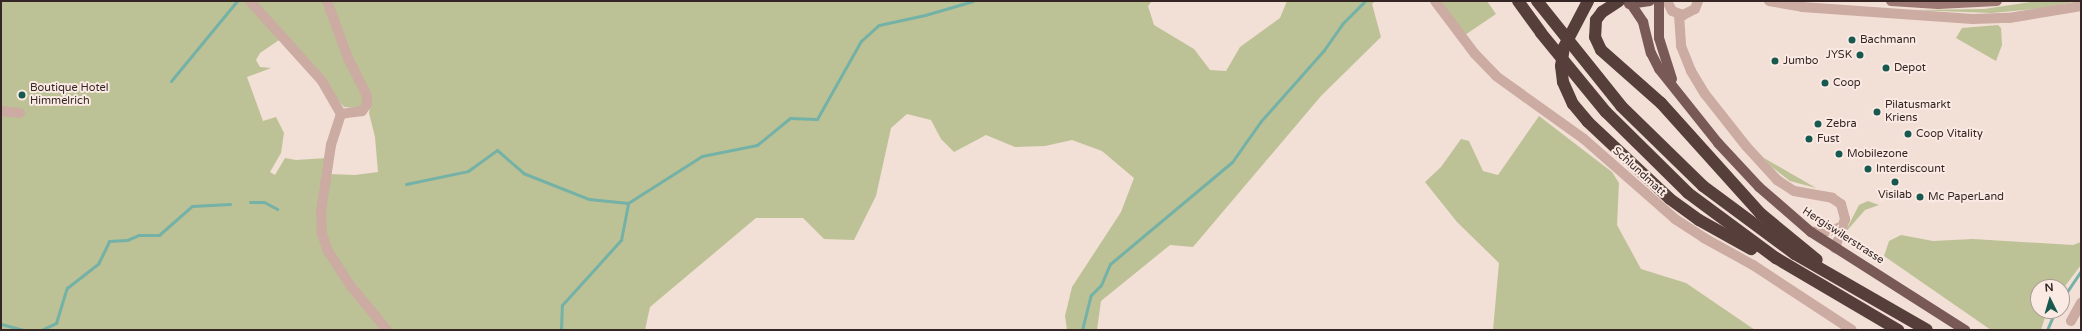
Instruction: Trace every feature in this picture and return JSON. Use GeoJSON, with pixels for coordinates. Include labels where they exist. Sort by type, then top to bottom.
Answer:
{"type":"FeatureCollection","features":[{"type":"Feature","properties":{"kind":"highway"},"geometry":{"type":"LineString","coordinates":[[1518,1],[1541,33],[1606,112],[1642,150],[1688,193],[1776,258],[1898,330]]}},
{"type":"Feature","properties":{"kind":"highway"},"geometry":{"type":"LineString","coordinates":[[1538,1],[1621,106],[1663,149],[1743,218],[1795,254],[1927,330]]}},
{"type":"Feature","properties":{"kind":"highway"},"geometry":{"type":"LineString","coordinates":[[1588,1],[1564,47],[1561,66],[1563,82],[1572,104],[1588,122],[1670,199],[1711,228],[1751,249],[1776,258]]}},
{"type":"Feature","properties":{"kind":"highway"},"geometry":{"type":"LineString","coordinates":[[1619,1],[1597,18],[1595,37],[1606,56],[1661,103],[1761,214],[1843,282]]}},
{"type":"Feature","properties":{"kind":"main road"},"geometry":{"type":"LineString","coordinates":[[1619,1],[1631,4],[1650,1]]}},
{"type":"Feature","properties":{"kind":"main road","name":"Hergiswilerstrasse"},"geometry":{"type":"LineString","coordinates":[[1659,1],[1658,38],[1676,91]]}},
{"type":"Feature","properties":{"kind":"main road"},"geometry":{"type":"LineString","coordinates":[[1891,1],[1997,1]]}},
{"type":"Feature","properties":{"kind":"main road","name":"Hergiswilerstrasse"},"geometry":{"type":"LineString","coordinates":[[1631,4],[1643,22],[1653,58],[1676,91],[1718,143],[1758,187],[1811,232],[1965,330]]}},
{"type":"Feature","properties":{"kind":"street"},"geometry":{"type":"LineString","coordinates":[[250,1],[322,81],[342,114]]}},
{"type":"Feature","properties":{"kind":"street"},"geometry":{"type":"LineString","coordinates":[[327,1],[348,58],[368,96],[367,104],[362,111],[342,114]]}},
{"type":"Feature","properties":{"kind":"street","name":"Schlundmatt"},"geometry":{"type":"LineString","coordinates":[[1435,1],[1474,54],[1496,76],[1524,99],[1578,134],[1670,214],[1852,330]]}},
{"type":"Feature","properties":{"kind":"street"},"geometry":{"type":"LineString","coordinates":[[1667,1],[1672,11],[1679,15],[1692,12],[1698,1]]}},
{"type":"Feature","properties":{"kind":"street"},"geometry":{"type":"LineString","coordinates":[[1769,1],[1802,7],[1929,17],[2009,18],[2081,6]]}},
{"type":"Feature","properties":{"kind":"street"},"geometry":{"type":"LineString","coordinates":[[1679,15],[1680,46],[1702,88],[1746,146],[1786,186],[1802,194],[1837,200],[1845,214],[1835,248]]}},
{"type":"Feature","properties":{"kind":"street"},"geometry":{"type":"LineString","coordinates":[[1,111],[20,113]]}},
{"type":"Feature","properties":{"kind":"street"},"geometry":{"type":"LineString","coordinates":[[342,114],[331,145],[321,211],[322,234],[328,251],[350,286],[386,330]]}},
{"type":"Feature","properties":{"kind":"street"},"geometry":{"type":"LineString","coordinates":[[1811,232],[1829,231],[1841,227]]}},
{"type":"Feature","properties":{"kind":"street"},"geometry":{"type":"LineString","coordinates":[[2071,321],[2081,303]]}},
{"type":"Feature","properties":{"kind":"green space"},"geometry":{"type":"Polygon","coordinates":[[[1,1],[325,1],[362,90],[363,103],[358,108],[344,107],[285,36],[260,53],[256,60],[260,67],[271,68],[247,77],[263,121],[276,117],[284,133],[281,153],[270,172],[275,175],[285,158],[296,160],[327,158],[320,230],[383,330],[1,330],[1,1]]]}},
{"type":"Feature","properties":{"kind":"green space"},"geometry":{"type":"Polygon","coordinates":[[[330,1],[1152,1],[1148,6],[1154,25],[1194,49],[1210,70],[1226,71],[1240,47],[1280,18],[1287,1],[1375,1],[1372,4],[1381,37],[1321,96],[1193,247],[1170,245],[1101,301],[1097,330],[1067,330],[1065,316],[1072,287],[1121,212],[1134,178],[1102,151],[1072,140],[1045,146],[1015,147],[986,135],[954,152],[941,139],[931,120],[907,114],[891,128],[876,196],[854,240],[824,239],[803,218],[756,218],[650,307],[645,330],[391,330],[330,251],[323,221],[329,174],[355,175],[378,172],[375,137],[369,113],[372,95],[358,73],[330,1]]]}},
{"type":"Feature","properties":{"kind":"green space"},"geometry":{"type":"Polygon","coordinates":[[[1440,1],[1487,1],[1496,14],[1465,35],[1440,1]]]}},
{"type":"Feature","properties":{"kind":"green space"},"geometry":{"type":"Polygon","coordinates":[[[2038,1],[2077,1],[2044,8],[1992,13],[1912,10],[1984,9],[2038,1]]]}},
{"type":"Feature","properties":{"kind":"green space"},"geometry":{"type":"Polygon","coordinates":[[[1998,25],[2001,28],[2002,45],[1996,61],[1956,38],[1962,28],[1998,25]]]}},
{"type":"Feature","properties":{"kind":"green space"},"geometry":{"type":"Polygon","coordinates":[[[1539,116],[1612,172],[1619,183],[1617,225],[1641,269],[1686,283],[1755,330],[1493,330],[1499,263],[1457,222],[1425,182],[1441,167],[1461,139],[1469,141],[1483,171],[1498,175],[1539,116]]]}},
{"type":"Feature","properties":{"kind":"green space"},"geometry":{"type":"Polygon","coordinates":[[[1755,149],[1764,158],[1816,188],[1790,181],[1772,167],[1755,149]]]}},
{"type":"Feature","properties":{"kind":"green space"},"geometry":{"type":"Polygon","coordinates":[[[1868,201],[1879,205],[1865,210],[1844,234],[1859,205],[1868,201]]]}},
{"type":"Feature","properties":{"kind":"green space"},"geometry":{"type":"Polygon","coordinates":[[[1901,235],[1933,241],[1973,239],[2073,245],[2081,242],[2081,265],[2070,279],[2030,279],[2030,319],[2044,319],[2041,330],[1991,330],[1884,256],[1889,241],[1901,235]]]}},
{"type":"Feature","properties":{"kind":"waterway"},"geometry":{"type":"LineString","coordinates":[[171,81],[237,1]]}},
{"type":"Feature","properties":{"kind":"waterway"},"geometry":{"type":"LineString","coordinates":[[561,330],[562,305],[621,240],[628,203],[702,156],[757,145],[790,118],[817,119],[861,41],[879,25],[925,15],[973,1]]}},
{"type":"Feature","properties":{"kind":"waterway"},"geometry":{"type":"LineString","coordinates":[[1082,330],[1091,295],[1101,285],[1110,264],[1232,162],[1261,121],[1324,50],[1342,24],[1365,1]]}},
{"type":"Feature","properties":{"kind":"waterway"},"geometry":{"type":"LineString","coordinates":[[406,184],[468,171],[497,150],[523,173],[589,199],[628,203]]}},
{"type":"Feature","properties":{"kind":"waterway"},"geometry":{"type":"LineString","coordinates":[[250,202],[264,202],[277,209]]}},
{"type":"Feature","properties":{"kind":"waterway"},"geometry":{"type":"LineString","coordinates":[[41,330],[56,323],[67,288],[98,264],[109,241],[127,240],[139,235],[159,235],[192,206],[230,204]]}},
{"type":"Feature","properties":{"kind":"waterway"},"geometry":{"type":"LineString","coordinates":[[2070,287],[2081,271]]}},
{"type":"Feature","properties":{"kind":"waterway"},"geometry":{"type":"LineString","coordinates":[[2047,330],[2052,319]]}},
{"type":"Feature","properties":{"kind":"waterway"},"geometry":{"type":"LineString","coordinates":[[1,324],[23,330]]}},
{"type":"Feature","properties":{"kind":"place","name":"Bachmann"},"geometry":{"type":"Point","coordinates":[1852,40]}},
{"type":"Feature","properties":{"kind":"place","name":"JYSK"},"geometry":{"type":"Point","coordinates":[1860,55]}},
{"type":"Feature","properties":{"kind":"place","name":"Jumbo"},"geometry":{"type":"Point","coordinates":[1775,61]}},
{"type":"Feature","properties":{"kind":"place","name":"Depot"},"geometry":{"type":"Point","coordinates":[1886,68]}},
{"type":"Feature","properties":{"kind":"place","name":"Coop"},"geometry":{"type":"Point","coordinates":[1825,83]}},
{"type":"Feature","properties":{"kind":"place","name":"Boutique Hotel Himmelrich"},"geometry":{"type":"Point","coordinates":[22,95]}},
{"type":"Feature","properties":{"kind":"place","name":"Pilatusmarkt Kriens"},"geometry":{"type":"Point","coordinates":[1877,112]}},
{"type":"Feature","properties":{"kind":"place","name":"Zebra"},"geometry":{"type":"Point","coordinates":[1818,124]}},
{"type":"Feature","properties":{"kind":"place","name":"Coop Vitality"},"geometry":{"type":"Point","coordinates":[1908,134]}},
{"type":"Feature","properties":{"kind":"place","name":"Fust"},"geometry":{"type":"Point","coordinates":[1809,139]}},
{"type":"Feature","properties":{"kind":"place","name":"Mobilezone"},"geometry":{"type":"Point","coordinates":[1839,154]}},
{"type":"Feature","properties":{"kind":"place","name":"Interdiscount"},"geometry":{"type":"Point","coordinates":[1868,169]}},
{"type":"Feature","properties":{"kind":"place","name":"Visilab"},"geometry":{"type":"Point","coordinates":[1895,182]}},
{"type":"Feature","properties":{"kind":"place","name":"Mc PaperLand"},"geometry":{"type":"Point","coordinates":[1920,197]}}]}
